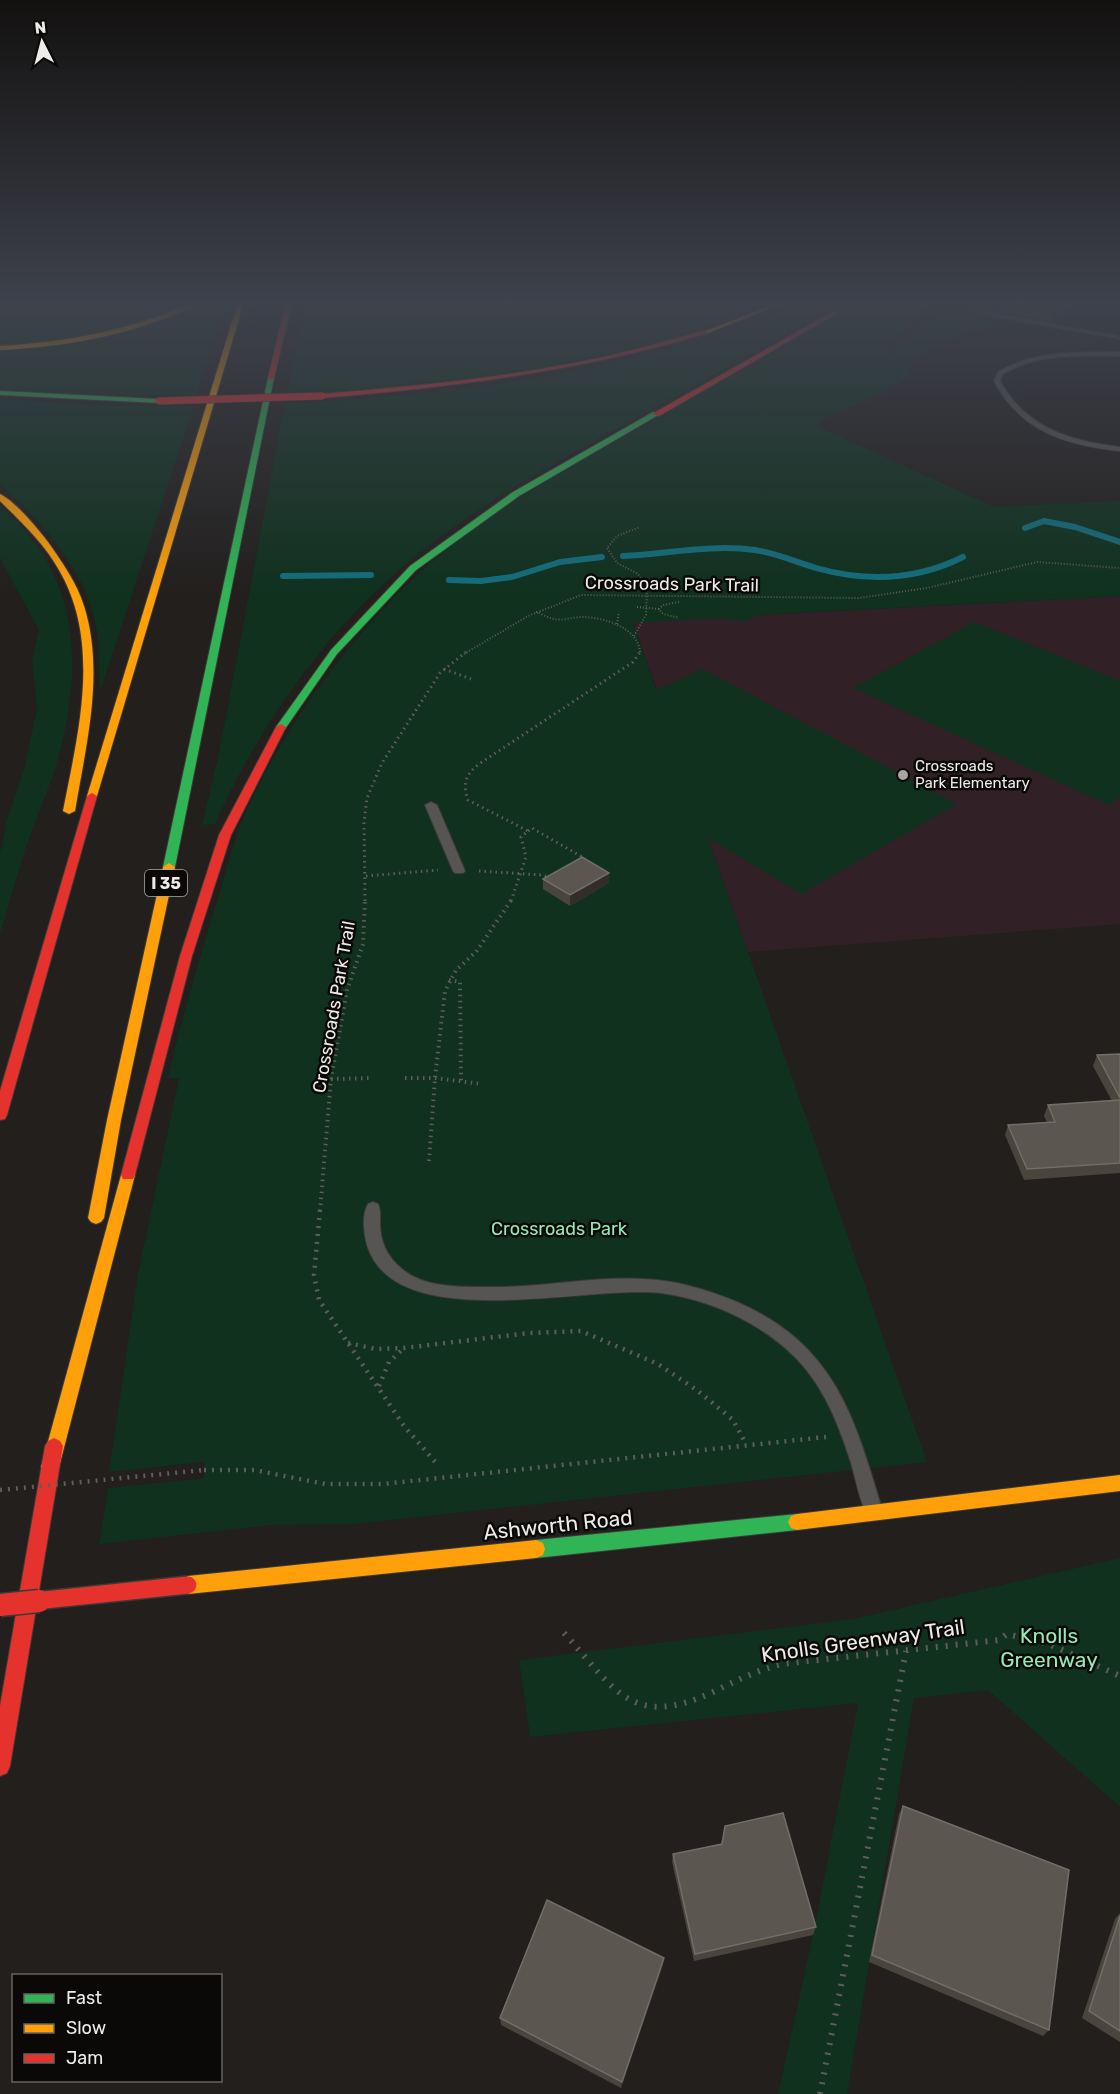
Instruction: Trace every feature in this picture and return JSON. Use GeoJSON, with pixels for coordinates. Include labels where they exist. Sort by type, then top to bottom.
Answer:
{"type":"FeatureCollection","features":[{"type":"Feature","properties":{"kind":"main road"},"geometry":{"type":"LineString","coordinates":[[134,400],[201,400]]}},
{"type":"Feature","properties":{"kind":"main road"},"geometry":{"type":"LineString","coordinates":[[0,1115],[52,932],[212,400]]}},
{"type":"Feature","properties":{"kind":"main road","name":"I 35"},"geometry":{"type":"LineString","coordinates":[[93,1235],[114,1120],[202,717],[266,400]]}},
{"type":"Feature","properties":{"kind":"main road"},"geometry":{"type":"LineString","coordinates":[[50,1467],[186,956],[225,835],[275,735],[334,652],[413,568],[516,494],[682,400]]}},
{"type":"Feature","properties":{"kind":"main road"},"geometry":{"type":"LineString","coordinates":[[0,496],[19,512],[62,566],[80,602],[89,642],[88,687],[52,932]]}},
{"type":"Feature","properties":{"kind":"main road"},"geometry":{"type":"LineString","coordinates":[[0,1766],[50,1467],[85,1282]]}},
{"type":"Feature","properties":{"kind":"main road","name":"Ashworth Road"},"geometry":{"type":"LineString","coordinates":[[0,1605],[874,1513],[941,1503],[1120,1483]]}},
{"type":"Feature","properties":{"kind":"lane"},"geometry":{"type":"LineString","coordinates":[[1009,400],[1023,414],[1048,432],[1093,447],[1120,449]]}},
{"type":"Feature","properties":{"kind":"lane"},"geometry":{"type":"LineString","coordinates":[[431,805],[458,870]]}},
{"type":"Feature","properties":{"kind":"lane"},"geometry":{"type":"LineString","coordinates":[[373,1208],[372,1234],[378,1254],[397,1275],[422,1288],[467,1295],[642,1284],[683,1289],[741,1310],[790,1342],[811,1362],[829,1386],[843,1415],[874,1513]]}},
{"type":"Feature","properties":{"kind":"path"},"geometry":{"type":"LineString","coordinates":[[634,636],[636,627],[646,615],[647,586],[641,575],[615,562],[607,548],[609,542],[619,534],[640,527]]}},
{"type":"Feature","properties":{"kind":"path","name":"Crossroads Park Trail"},"geometry":{"type":"LineString","coordinates":[[348,1342],[320,1299],[314,1275],[331,1079],[347,990],[363,944],[366,876],[364,822],[367,798],[382,763],[444,669],[452,661],[536,612],[557,602],[581,595],[859,598],[927,588],[1037,562],[1120,568]]}},
{"type":"Feature","properties":{"kind":"path"},"geometry":{"type":"LineString","coordinates":[[659,609],[663,605],[679,603]]}},
{"type":"Feature","properties":{"kind":"path"},"geometry":{"type":"LineString","coordinates":[[637,607],[659,609],[663,614],[679,618]]}},
{"type":"Feature","properties":{"kind":"path"},"geometry":{"type":"LineString","coordinates":[[528,831],[468,800],[464,786],[465,778],[479,764],[633,662],[641,649],[634,636],[616,624],[584,617],[555,620],[536,612]]}},
{"type":"Feature","properties":{"kind":"path"},"geometry":{"type":"LineString","coordinates":[[616,624],[619,612]]}},
{"type":"Feature","properties":{"kind":"path"},"geometry":{"type":"LineString","coordinates":[[444,669],[471,679]]}},
{"type":"Feature","properties":{"kind":"path"},"geometry":{"type":"LineString","coordinates":[[429,1161],[443,998],[449,980],[456,969],[476,952],[506,911],[526,857],[521,837],[532,828],[584,858]]}},
{"type":"Feature","properties":{"kind":"path"},"geometry":{"type":"LineString","coordinates":[[366,876],[458,870],[542,875],[557,881]]}},
{"type":"Feature","properties":{"kind":"path"},"geometry":{"type":"LineString","coordinates":[[449,980],[460,982],[461,1081]]}},
{"type":"Feature","properties":{"kind":"path"},"geometry":{"type":"LineString","coordinates":[[331,1079],[372,1078]]}},
{"type":"Feature","properties":{"kind":"path"},"geometry":{"type":"LineString","coordinates":[[405,1078],[435,1078],[481,1084]]}},
{"type":"Feature","properties":{"kind":"path"},"geometry":{"type":"LineString","coordinates":[[348,1342],[376,1349],[404,1348],[529,1333],[581,1331],[658,1364],[698,1391],[734,1420],[746,1444]]}},
{"type":"Feature","properties":{"kind":"path"},"geometry":{"type":"LineString","coordinates":[[348,1342],[404,1425],[437,1464]]}},
{"type":"Feature","properties":{"kind":"path"},"geometry":{"type":"LineString","coordinates":[[379,1387],[389,1362],[404,1348]]}},
{"type":"Feature","properties":{"kind":"path"},"geometry":{"type":"LineString","coordinates":[[0,1490],[204,1470],[254,1470],[325,1484],[371,1485],[674,1454],[746,1444],[826,1437],[852,1441]]}},
{"type":"Feature","properties":{"kind":"path","name":"Knolls Greenway Trail"},"geometry":{"type":"LineString","coordinates":[[564,1633],[617,1689],[638,1704],[655,1707],[679,1705],[697,1699],[758,1670],[782,1664],[999,1640],[1007,1634],[1029,1636],[1120,1676]]}},
{"type":"Feature","properties":{"kind":"path"},"geometry":{"type":"LineString","coordinates":[[820,2094],[906,1651]]}},
{"type":"Feature","properties":{"kind":"shaded area","name":"Crossroads Park Elementary"},"geometry":{"type":"Polygon","coordinates":[[[1120,596],[1120,924],[748,952],[633,622],[1120,596]]]}},
{"type":"Feature","properties":{"kind":"green space"},"geometry":{"type":"Polygon","coordinates":[[[0,400],[90,405],[193,407],[100,692],[97,632],[85,590],[62,551],[47,532],[0,485],[0,400]]]}},
{"type":"Feature","properties":{"kind":"green space"},"geometry":{"type":"Polygon","coordinates":[[[346,400],[668,400],[532,476],[452,528],[393,576],[361,606],[304,673],[256,746],[215,824],[202,825],[219,753],[285,404],[346,400]]]}},
{"type":"Feature","properties":{"kind":"green space","name":"Crossroads Park"},"geometry":{"type":"Polygon","coordinates":[[[689,400],[868,400],[821,419],[817,426],[994,507],[1120,501],[1120,596],[758,615],[745,621],[718,618],[633,623],[656,690],[702,669],[957,804],[801,894],[708,838],[927,1462],[353,1524],[271,1525],[99,1544],[108,1488],[204,1478],[204,1462],[109,1472],[138,1274],[179,1078],[168,1078],[184,1013],[230,855],[256,791],[292,726],[313,695],[360,635],[410,582],[459,540],[512,503],[689,400]]]}},
{"type":"Feature","properties":{"kind":"green space"},"geometry":{"type":"Polygon","coordinates":[[[0,507],[25,531],[44,556],[58,584],[67,612],[72,674],[69,706],[60,752],[25,850],[0,934],[0,854],[7,820],[24,769],[37,709],[32,660],[39,630],[0,558],[0,507]]]}},
{"type":"Feature","properties":{"kind":"green space"},"geometry":{"type":"Polygon","coordinates":[[[974,622],[1120,681],[1120,797],[1109,805],[853,688],[974,622]]]}},
{"type":"Feature","properties":{"kind":"green space","name":"Knolls Greenway"},"geometry":{"type":"Polygon","coordinates":[[[1120,1558],[1120,1807],[988,1690],[914,1698],[847,2094],[778,2094],[813,1935],[858,1703],[530,1737],[519,1660],[853,1619],[1120,1558]]]}},
{"type":"Feature","properties":{"kind":"building"},"geometry":{"type":"Polygon","coordinates":[[[582,857],[609,873],[570,895],[543,879],[582,857]]]}},
{"type":"Feature","properties":{"kind":"building"},"geometry":{"type":"Polygon","coordinates":[[[1120,1054],[1120,1098],[1097,1055],[1120,1054]]]}},
{"type":"Feature","properties":{"kind":"building"},"geometry":{"type":"Polygon","coordinates":[[[1120,1100],[1120,1163],[1027,1169],[1008,1125],[1055,1122],[1048,1105],[1120,1100]]]}},
{"type":"Feature","properties":{"kind":"building"},"geometry":{"type":"Polygon","coordinates":[[[903,1806],[1069,1870],[1049,2030],[872,1955],[903,1806]]]}},
{"type":"Feature","properties":{"kind":"building"},"geometry":{"type":"Polygon","coordinates":[[[783,1813],[816,1927],[695,1954],[673,1854],[722,1844],[725,1826],[783,1813]]]}},
{"type":"Feature","properties":{"kind":"building"},"geometry":{"type":"Polygon","coordinates":[[[547,1900],[664,1958],[622,2082],[500,2018],[547,1900]]]}},
{"type":"Feature","properties":{"kind":"building"},"geometry":{"type":"Polygon","coordinates":[[[1120,1916],[1120,2031],[1089,2011],[1120,1916]]]}},
{"type":"Feature","properties":{"kind":"waterway"},"geometry":{"type":"LineString","coordinates":[[1025,528],[1044,521],[1075,527],[1120,542]]}},
{"type":"Feature","properties":{"kind":"waterway"},"geometry":{"type":"LineString","coordinates":[[623,556],[738,548],[771,553],[816,568],[872,577],[928,570],[963,557]]}},
{"type":"Feature","properties":{"kind":"waterway"},"geometry":{"type":"LineString","coordinates":[[449,580],[481,581],[512,577],[560,562],[602,557]]}},
{"type":"Feature","properties":{"kind":"waterway"},"geometry":{"type":"LineString","coordinates":[[283,576],[371,575]]}},
{"type":"Feature","properties":{"kind":"traffic: fast"},"geometry":{"type":"LineString","coordinates":[[134,400],[159,401]]}},
{"type":"Feature","properties":{"kind":"traffic: fast"},"geometry":{"type":"LineString","coordinates":[[169,867],[266,400]]}},
{"type":"Feature","properties":{"kind":"traffic: fast"},"geometry":{"type":"LineString","coordinates":[[281,727],[334,652],[413,568],[516,494],[656,414]]}},
{"type":"Feature","properties":{"kind":"traffic: fast"},"geometry":{"type":"LineString","coordinates":[[536,1549],[797,1522]]}},
{"type":"Feature","properties":{"kind":"traffic: slow"},"geometry":{"type":"LineString","coordinates":[[92,796],[212,400]]}},
{"type":"Feature","properties":{"kind":"traffic: slow"},"geometry":{"type":"LineString","coordinates":[[0,496],[38,534],[64,570],[80,605],[87,641],[89,678],[85,718],[69,811]]}},
{"type":"Feature","properties":{"kind":"traffic: slow"},"geometry":{"type":"LineString","coordinates":[[96,1218],[114,1120],[169,867]]}},
{"type":"Feature","properties":{"kind":"traffic: slow"},"geometry":{"type":"LineString","coordinates":[[50,1467],[128,1175]]}},
{"type":"Feature","properties":{"kind":"traffic: slow"},"geometry":{"type":"LineString","coordinates":[[797,1522],[1120,1483]]}},
{"type":"Feature","properties":{"kind":"traffic: slow"},"geometry":{"type":"LineString","coordinates":[[188,1585],[536,1549]]}},
{"type":"Feature","properties":{"kind":"traffic: jam"},"geometry":{"type":"LineString","coordinates":[[159,401],[201,400]]}},
{"type":"Feature","properties":{"kind":"traffic: jam"},"geometry":{"type":"LineString","coordinates":[[656,414],[681,400]]}},
{"type":"Feature","properties":{"kind":"traffic: jam"},"geometry":{"type":"LineString","coordinates":[[128,1175],[186,956],[225,835],[281,727]]}},
{"type":"Feature","properties":{"kind":"traffic: jam"},"geometry":{"type":"LineString","coordinates":[[0,1115],[92,796]]}},
{"type":"Feature","properties":{"kind":"traffic: jam"},"geometry":{"type":"LineString","coordinates":[[0,1766],[54,1446]]}},
{"type":"Feature","properties":{"kind":"traffic: jam"},"geometry":{"type":"LineString","coordinates":[[0,1605],[188,1585]]}},
{"type":"Feature","properties":{"kind":"place","name":"Crossroads Park Elementary"},"geometry":{"type":"Point","coordinates":[903,775]}}]}
